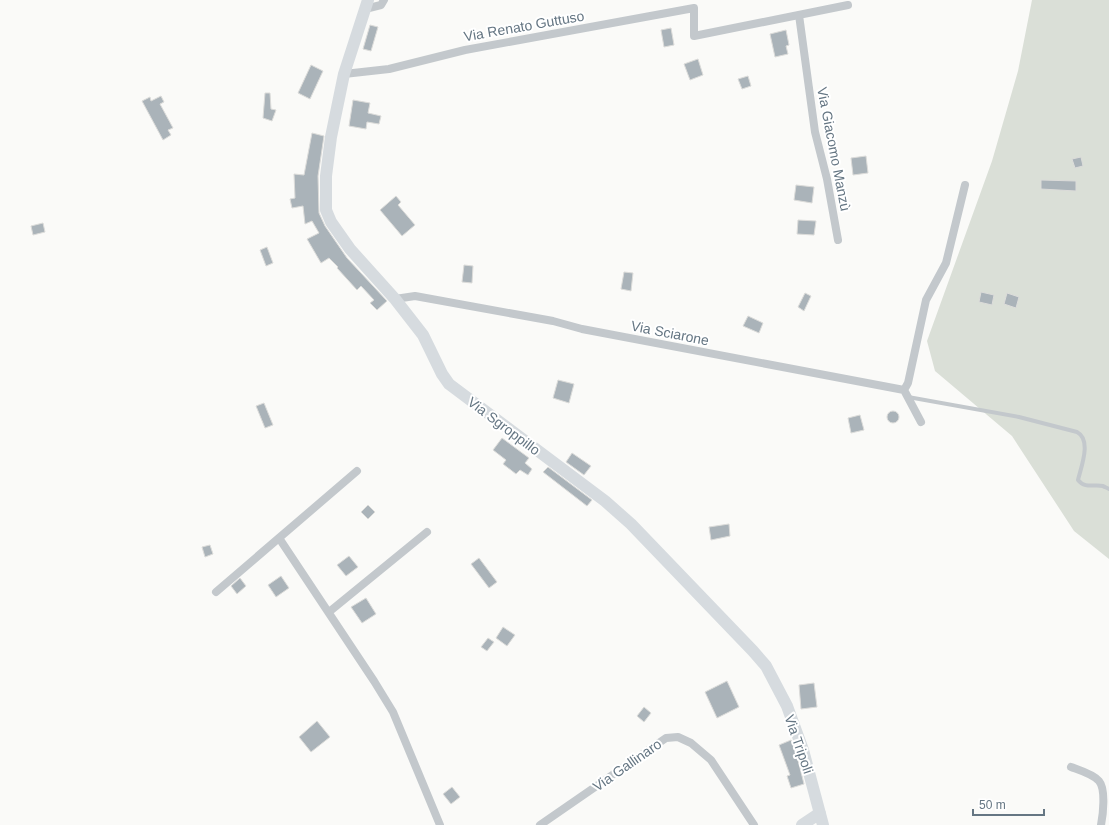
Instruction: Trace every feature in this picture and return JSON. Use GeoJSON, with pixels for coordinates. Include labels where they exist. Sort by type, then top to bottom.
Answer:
{"type":"FeatureCollection","features":[{"type":"Feature","properties":{"kind":"main road","name":"Via Sgroppillo"},"geometry":{"type":"LineString","coordinates":[[366,4],[344,74],[331,137],[326,176],[326,210],[331,222],[350,250],[395,299],[423,335],[442,374],[449,384],[618,512],[766,666]]}},
{"type":"Feature","properties":{"kind":"main road","name":"Via Tripoli"},"geometry":{"type":"LineString","coordinates":[[766,666],[786,706],[803,750],[822,819]]}},
{"type":"Feature","properties":{"kind":"main road"},"geometry":{"type":"LineString","coordinates":[[802,825],[822,819]]}},
{"type":"Feature","properties":{"kind":"street"},"geometry":{"type":"LineString","coordinates":[[366,4],[381,5],[384,0]]}},
{"type":"Feature","properties":{"kind":"street","name":"Via Renato Guttuso"},"geometry":{"type":"LineString","coordinates":[[344,74],[389,69],[465,50],[694,4],[694,36],[848,5]]}},
{"type":"Feature","properties":{"kind":"street","name":"Via Giacomo Manzù"},"geometry":{"type":"LineString","coordinates":[[799,15],[815,132],[828,179],[838,240]]}},
{"type":"Feature","properties":{"kind":"street"},"geometry":{"type":"LineString","coordinates":[[921,422],[906,394],[926,300],[946,263],[965,185]]}},
{"type":"Feature","properties":{"kind":"street","name":"Via Sciarone"},"geometry":{"type":"LineString","coordinates":[[395,299],[415,296],[423,297],[553,321],[582,329],[906,394]]}},
{"type":"Feature","properties":{"kind":"street"},"geometry":{"type":"LineString","coordinates":[[216,592],[357,471]]}},
{"type":"Feature","properties":{"kind":"street"},"geometry":{"type":"LineString","coordinates":[[329,612],[427,532]]}},
{"type":"Feature","properties":{"kind":"street"},"geometry":{"type":"LineString","coordinates":[[279,538],[329,612],[393,712],[440,825]]}},
{"type":"Feature","properties":{"kind":"street","name":"Via Gallinaro"},"geometry":{"type":"LineString","coordinates":[[540,825],[666,738],[678,737],[691,743],[711,760],[754,825]]}},
{"type":"Feature","properties":{"kind":"street"},"geometry":{"type":"LineString","coordinates":[[1071,767],[1088,774],[1099,781],[1103,788],[1101,825]]}},
{"type":"Feature","properties":{"kind":"lane"},"geometry":{"type":"LineString","coordinates":[[906,394],[1077,432],[1081,434],[1086,448],[1078,480],[1080,483],[1087,486],[1104,486],[1109,489]]}},
{"type":"Feature","properties":{"kind":"shaded area"},"geometry":{"type":"Polygon","coordinates":[[[1032,0],[1109,0],[1109,559],[1074,531],[1012,436],[935,371],[927,341],[992,161],[1018,71],[1032,0]]]}},
{"type":"Feature","properties":{"kind":"building"},"geometry":{"type":"Polygon","coordinates":[[[370,25],[378,27],[371,51],[363,49],[370,25]]]}},
{"type":"Feature","properties":{"kind":"building"},"geometry":{"type":"Polygon","coordinates":[[[671,28],[674,45],[664,47],[661,30],[671,28]]]}},
{"type":"Feature","properties":{"kind":"building"},"geometry":{"type":"Polygon","coordinates":[[[786,30],[789,45],[786,46],[788,54],[775,57],[770,34],[786,30]]]}},
{"type":"Feature","properties":{"kind":"building"},"geometry":{"type":"Polygon","coordinates":[[[698,59],[703,75],[690,80],[684,64],[698,59]]]}},
{"type":"Feature","properties":{"kind":"building"},"geometry":{"type":"Polygon","coordinates":[[[311,65],[323,71],[310,99],[298,93],[311,65]]]}},
{"type":"Feature","properties":{"kind":"building"},"geometry":{"type":"Polygon","coordinates":[[[748,76],[751,86],[742,89],[738,79],[748,76]]]}},
{"type":"Feature","properties":{"kind":"building"},"geometry":{"type":"Polygon","coordinates":[[[265,93],[270,93],[271,109],[276,110],[272,121],[263,118],[265,93]]]}},
{"type":"Feature","properties":{"kind":"building"},"geometry":{"type":"Polygon","coordinates":[[[161,96],[164,102],[160,104],[173,128],[168,130],[171,135],[163,140],[142,101],[150,97],[151,101],[161,96]]]}},
{"type":"Feature","properties":{"kind":"building"},"geometry":{"type":"Polygon","coordinates":[[[353,100],[370,103],[368,113],[381,116],[379,124],[367,122],[366,129],[349,126],[353,100]]]}},
{"type":"Feature","properties":{"kind":"building"},"geometry":{"type":"Polygon","coordinates":[[[312,133],[324,136],[318,176],[319,213],[325,226],[347,258],[387,301],[377,310],[370,303],[374,300],[361,286],[357,290],[329,258],[321,263],[307,239],[319,233],[312,221],[305,224],[303,206],[292,208],[290,199],[295,198],[294,174],[304,175],[312,133]]]}},
{"type":"Feature","properties":{"kind":"building"},"geometry":{"type":"Polygon","coordinates":[[[866,156],[868,173],[853,175],[851,158],[866,156]]]}},
{"type":"Feature","properties":{"kind":"building"},"geometry":{"type":"Polygon","coordinates":[[[1081,157],[1083,166],[1075,168],[1072,159],[1081,157]]]}},
{"type":"Feature","properties":{"kind":"building"},"geometry":{"type":"Polygon","coordinates":[[[1041,180],[1076,181],[1076,191],[1041,189],[1041,180]]]}},
{"type":"Feature","properties":{"kind":"building"},"geometry":{"type":"Polygon","coordinates":[[[796,185],[814,187],[812,203],[794,200],[796,185]]]}},
{"type":"Feature","properties":{"kind":"building"},"geometry":{"type":"Polygon","coordinates":[[[396,196],[401,202],[398,205],[415,225],[402,236],[380,210],[396,196]]]}},
{"type":"Feature","properties":{"kind":"building"},"geometry":{"type":"Polygon","coordinates":[[[798,220],[816,221],[814,235],[797,234],[798,220]]]}},
{"type":"Feature","properties":{"kind":"building"},"geometry":{"type":"Polygon","coordinates":[[[43,223],[45,232],[33,235],[31,226],[43,223]]]}},
{"type":"Feature","properties":{"kind":"building"},"geometry":{"type":"Polygon","coordinates":[[[267,247],[273,263],[266,266],[260,250],[267,247]]]}},
{"type":"Feature","properties":{"kind":"building"},"geometry":{"type":"Polygon","coordinates":[[[464,265],[473,266],[472,283],[462,282],[464,265]]]}},
{"type":"Feature","properties":{"kind":"building"},"geometry":{"type":"Polygon","coordinates":[[[624,272],[633,273],[631,291],[621,289],[624,272]]]}},
{"type":"Feature","properties":{"kind":"building"},"geometry":{"type":"Polygon","coordinates":[[[981,292],[994,295],[992,305],[979,302],[981,292]]]}},
{"type":"Feature","properties":{"kind":"building"},"geometry":{"type":"Polygon","coordinates":[[[805,293],[811,296],[804,311],[798,307],[805,293]]]}},
{"type":"Feature","properties":{"kind":"building"},"geometry":{"type":"Polygon","coordinates":[[[1007,293],[1019,297],[1016,308],[1004,304],[1007,293]]]}},
{"type":"Feature","properties":{"kind":"building"},"geometry":{"type":"Polygon","coordinates":[[[748,316],[763,323],[759,333],[743,326],[748,316]]]}},
{"type":"Feature","properties":{"kind":"building"},"geometry":{"type":"Polygon","coordinates":[[[558,380],[574,384],[569,403],[553,398],[558,380]]]}},
{"type":"Feature","properties":{"kind":"building"},"geometry":{"type":"Polygon","coordinates":[[[264,403],[273,425],[265,428],[256,406],[264,403]]]}},
{"type":"Feature","properties":{"kind":"building"},"geometry":{"type":"Polygon","coordinates":[[[891,411],[895,411],[899,417],[895,423],[891,423],[887,419],[887,415],[891,411]]]}},
{"type":"Feature","properties":{"kind":"building"},"geometry":{"type":"Polygon","coordinates":[[[860,415],[864,430],[851,433],[848,418],[860,415]]]}},
{"type":"Feature","properties":{"kind":"building"},"geometry":{"type":"Polygon","coordinates":[[[502,438],[529,458],[525,463],[532,469],[528,475],[520,470],[516,474],[503,464],[506,460],[493,450],[502,438]]]}},
{"type":"Feature","properties":{"kind":"building"},"geometry":{"type":"Polygon","coordinates":[[[572,453],[591,466],[584,475],[566,462],[572,453]]]}},
{"type":"Feature","properties":{"kind":"building"},"geometry":{"type":"Polygon","coordinates":[[[548,467],[592,500],[587,506],[543,472],[548,467]]]}},
{"type":"Feature","properties":{"kind":"building"},"geometry":{"type":"Polygon","coordinates":[[[368,505],[375,512],[368,519],[361,512],[368,505]]]}},
{"type":"Feature","properties":{"kind":"building"},"geometry":{"type":"Polygon","coordinates":[[[729,524],[730,536],[711,540],[709,527],[729,524]]]}},
{"type":"Feature","properties":{"kind":"building"},"geometry":{"type":"Polygon","coordinates":[[[210,545],[213,554],[205,557],[202,547],[210,545]]]}},
{"type":"Feature","properties":{"kind":"building"},"geometry":{"type":"Polygon","coordinates":[[[349,556],[358,567],[346,576],[337,565],[349,556]]]}},
{"type":"Feature","properties":{"kind":"building"},"geometry":{"type":"Polygon","coordinates":[[[479,558],[497,582],[489,588],[471,564],[479,558]]]}},
{"type":"Feature","properties":{"kind":"building"},"geometry":{"type":"Polygon","coordinates":[[[281,576],[289,588],[276,597],[268,585],[281,576]]]}},
{"type":"Feature","properties":{"kind":"building"},"geometry":{"type":"Polygon","coordinates":[[[240,578],[246,586],[237,594],[231,586],[240,578]]]}},
{"type":"Feature","properties":{"kind":"building"},"geometry":{"type":"Polygon","coordinates":[[[366,598],[376,614],[362,623],[351,607],[366,598]]]}},
{"type":"Feature","properties":{"kind":"building"},"geometry":{"type":"Polygon","coordinates":[[[503,627],[515,635],[507,646],[496,638],[503,627]]]}},
{"type":"Feature","properties":{"kind":"building"},"geometry":{"type":"Polygon","coordinates":[[[488,638],[494,642],[487,651],[481,647],[488,638]]]}},
{"type":"Feature","properties":{"kind":"building"},"geometry":{"type":"Polygon","coordinates":[[[727,681],[739,707],[717,718],[705,692],[727,681]]]}},
{"type":"Feature","properties":{"kind":"building"},"geometry":{"type":"Polygon","coordinates":[[[814,683],[817,707],[801,709],[799,685],[814,683]]]}},
{"type":"Feature","properties":{"kind":"building"},"geometry":{"type":"Polygon","coordinates":[[[644,707],[651,713],[644,722],[637,716],[644,707]]]}},
{"type":"Feature","properties":{"kind":"building"},"geometry":{"type":"Polygon","coordinates":[[[317,721],[330,737],[311,752],[299,737],[317,721]]]}},
{"type":"Feature","properties":{"kind":"building"},"geometry":{"type":"Polygon","coordinates":[[[791,740],[796,752],[804,784],[791,788],[787,776],[790,775],[779,745],[791,740]]]}},
{"type":"Feature","properties":{"kind":"building"},"geometry":{"type":"Polygon","coordinates":[[[452,787],[460,797],[451,804],[443,794],[452,787]]]}}]}
